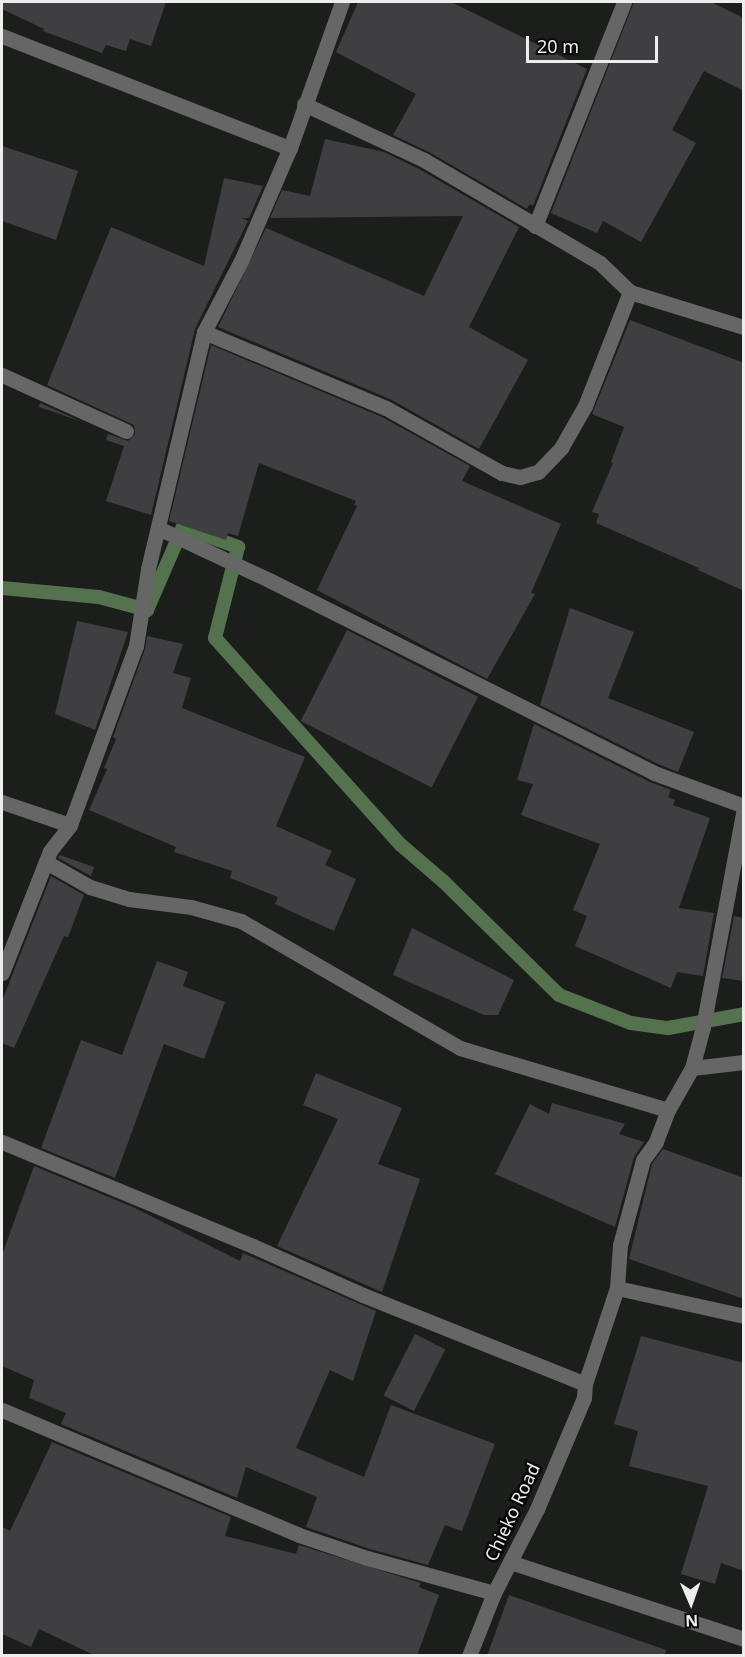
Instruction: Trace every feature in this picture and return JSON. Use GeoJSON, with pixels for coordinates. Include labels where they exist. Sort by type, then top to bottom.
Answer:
{"type":"FeatureCollection","features":[{"type":"Feature","properties":{"kind":"street"},"geometry":{"type":"LineString","coordinates":[[2,974],[50,851],[70,825],[135,646],[148,569],[204,332],[241,261],[290,148],[342,2]]}},
{"type":"Feature","properties":{"kind":"street"},"geometry":{"type":"LineString","coordinates":[[536,226],[624,2]]}},
{"type":"Feature","properties":{"kind":"street"},"geometry":{"type":"LineString","coordinates":[[2,36],[290,148]]}},
{"type":"Feature","properties":{"kind":"street"},"geometry":{"type":"LineString","coordinates":[[304,104],[424,160],[600,263],[630,292],[744,327]]}},
{"type":"Feature","properties":{"kind":"street"},"geometry":{"type":"LineString","coordinates":[[204,332],[386,408],[502,473],[520,477],[538,472],[561,448],[585,406],[630,292]]}},
{"type":"Feature","properties":{"kind":"street"},"geometry":{"type":"LineString","coordinates":[[2,375],[126,431]]}},
{"type":"Feature","properties":{"kind":"street"},"geometry":{"type":"LineString","coordinates":[[158,528],[272,581],[654,773],[744,807]]}},
{"type":"Feature","properties":{"kind":"street"},"geometry":{"type":"LineString","coordinates":[[2,802],[70,825]]}},
{"type":"Feature","properties":{"kind":"street","name":"Chieko Road"},"geometry":{"type":"LineString","coordinates":[[469,1656],[494,1593],[537,1509],[584,1398],[585,1384],[617,1288],[620,1245],[643,1160],[656,1142],[668,1110],[692,1068],[704,1020],[744,807]]}},
{"type":"Feature","properties":{"kind":"street"},"geometry":{"type":"LineString","coordinates":[[46,862],[90,888],[119,896],[191,907],[241,921],[460,1048],[668,1110]]}},
{"type":"Feature","properties":{"kind":"street"},"geometry":{"type":"LineString","coordinates":[[692,1068],[744,1062]]}},
{"type":"Feature","properties":{"kind":"street"},"geometry":{"type":"LineString","coordinates":[[2,1142],[363,1295],[585,1384]]}},
{"type":"Feature","properties":{"kind":"street"},"geometry":{"type":"LineString","coordinates":[[617,1288],[744,1316]]}},
{"type":"Feature","properties":{"kind":"street"},"geometry":{"type":"LineString","coordinates":[[2,1410],[299,1534],[367,1558],[494,1593]]}},
{"type":"Feature","properties":{"kind":"street"},"geometry":{"type":"LineString","coordinates":[[510,1562],[744,1639]]}},
{"type":"Feature","properties":{"kind":"building"},"geometry":{"type":"Polygon","coordinates":[[[2,2],[166,2],[151,46],[130,39],[126,51],[106,45],[102,53],[43,31],[44,29],[2,9],[2,2]]]}},
{"type":"Feature","properties":{"kind":"building"},"geometry":{"type":"Polygon","coordinates":[[[358,2],[451,2],[587,69],[533,206],[530,204],[527,209],[429,152],[393,135],[416,94],[336,52],[358,2]]]}},
{"type":"Feature","properties":{"kind":"building"},"geometry":{"type":"Polygon","coordinates":[[[634,2],[711,2],[744,18],[744,91],[704,71],[672,130],[696,143],[641,242],[603,221],[597,233],[551,213],[634,2]]]}},
{"type":"Feature","properties":{"kind":"building"},"geometry":{"type":"Polygon","coordinates":[[[325,139],[384,152],[419,169],[519,227],[469,327],[528,360],[479,449],[390,399],[218,327],[266,228],[424,296],[463,216],[270,218],[282,190],[310,196],[325,139]]]}},
{"type":"Feature","properties":{"kind":"building"},"geometry":{"type":"Polygon","coordinates":[[[2,146],[78,171],[56,240],[2,221],[2,146]]]}},
{"type":"Feature","properties":{"kind":"building"},"geometry":{"type":"Polygon","coordinates":[[[224,178],[263,186],[249,218],[242,218],[248,221],[195,329],[151,515],[106,501],[124,446],[106,440],[108,434],[128,441],[135,434],[134,425],[47,385],[111,227],[204,266],[224,178]]]}},
{"type":"Feature","properties":{"kind":"building"},"geometry":{"type":"Polygon","coordinates":[[[630,320],[744,363],[744,591],[698,570],[699,568],[596,523],[599,514],[592,512],[613,463],[611,462],[624,427],[592,414],[630,320]]]}},
{"type":"Feature","properties":{"kind":"building"},"geometry":{"type":"Polygon","coordinates":[[[211,345],[382,417],[470,466],[462,481],[561,524],[531,593],[535,594],[487,679],[317,590],[357,506],[354,505],[356,501],[259,463],[238,536],[228,533],[226,540],[169,521],[211,345]]]}},
{"type":"Feature","properties":{"kind":"building"},"geometry":{"type":"Polygon","coordinates":[[[40,403],[83,422],[39,407],[40,403]]]}},
{"type":"Feature","properties":{"kind":"building"},"geometry":{"type":"Polygon","coordinates":[[[570,608],[634,632],[608,698],[694,732],[678,772],[540,705],[570,608]]]}},
{"type":"Feature","properties":{"kind":"building"},"geometry":{"type":"Polygon","coordinates":[[[77,621],[128,632],[95,730],[55,714],[77,621]]]}},
{"type":"Feature","properties":{"kind":"building"},"geometry":{"type":"Polygon","coordinates":[[[347,630],[478,697],[432,788],[301,721],[347,630]]]}},
{"type":"Feature","properties":{"kind":"building"},"geometry":{"type":"Polygon","coordinates":[[[147,636],[183,644],[173,673],[191,678],[182,708],[305,757],[276,826],[332,851],[325,865],[356,879],[334,931],[275,904],[278,897],[230,878],[232,871],[174,852],[176,847],[89,810],[107,769],[104,768],[116,739],[113,737],[145,649],[147,636]]]}},
{"type":"Feature","properties":{"kind":"building"},"geometry":{"type":"Polygon","coordinates":[[[534,724],[650,782],[671,790],[668,797],[675,800],[673,805],[710,818],[679,908],[714,913],[703,976],[677,972],[671,988],[575,946],[587,916],[573,910],[600,844],[521,815],[533,784],[517,780],[534,724]]]}},
{"type":"Feature","properties":{"kind":"building"},"geometry":{"type":"Polygon","coordinates":[[[60,855],[94,867],[91,876],[58,858],[60,855]]]}},
{"type":"Feature","properties":{"kind":"building"},"geometry":{"type":"Polygon","coordinates":[[[51,876],[84,895],[68,937],[64,936],[14,1048],[2,1043],[2,1001],[51,876]]]}},
{"type":"Feature","properties":{"kind":"building"},"geometry":{"type":"Polygon","coordinates":[[[734,916],[744,918],[744,981],[722,978],[734,916]]]}},
{"type":"Feature","properties":{"kind":"building"},"geometry":{"type":"Polygon","coordinates":[[[412,928],[514,980],[498,1015],[484,1015],[393,975],[412,928]]]}},
{"type":"Feature","properties":{"kind":"building"},"geometry":{"type":"Polygon","coordinates":[[[157,961],[188,972],[183,986],[225,1002],[204,1059],[164,1044],[115,1178],[41,1148],[81,1040],[122,1055],[157,961]]]}},
{"type":"Feature","properties":{"kind":"building"},"geometry":{"type":"Polygon","coordinates":[[[316,1073],[402,1108],[378,1164],[420,1179],[382,1292],[277,1246],[338,1119],[303,1105],[316,1073]]]}},
{"type":"Feature","properties":{"kind":"building"},"geometry":{"type":"Polygon","coordinates":[[[552,1103],[625,1124],[619,1134],[644,1142],[634,1157],[615,1227],[495,1174],[530,1104],[549,1114],[552,1103]]]}},
{"type":"Feature","properties":{"kind":"building"},"geometry":{"type":"Polygon","coordinates":[[[663,1149],[744,1178],[744,1299],[629,1259],[652,1164],[663,1149]]]}},
{"type":"Feature","properties":{"kind":"building"},"geometry":{"type":"Polygon","coordinates":[[[34,1166],[135,1208],[240,1261],[243,1253],[376,1311],[353,1381],[330,1370],[296,1448],[364,1477],[391,1405],[495,1444],[462,1531],[445,1525],[428,1565],[370,1549],[306,1527],[317,1497],[246,1467],[237,1498],[61,1424],[66,1413],[29,1398],[34,1380],[2,1366],[2,1255],[34,1166]]]}},
{"type":"Feature","properties":{"kind":"building"},"geometry":{"type":"Polygon","coordinates":[[[415,1334],[445,1349],[414,1411],[384,1395],[415,1334]]]}},
{"type":"Feature","properties":{"kind":"building"},"geometry":{"type":"Polygon","coordinates":[[[641,1336],[744,1363],[744,1571],[721,1563],[715,1584],[681,1574],[708,1486],[629,1466],[638,1431],[614,1424],[641,1336]]]}},
{"type":"Feature","properties":{"kind":"building"},"geometry":{"type":"Polygon","coordinates":[[[52,1442],[231,1517],[225,1536],[296,1554],[299,1545],[421,1583],[419,1587],[439,1595],[417,1656],[96,1656],[39,1629],[31,1647],[2,1634],[2,1527],[10,1531],[52,1442]]]}},
{"type":"Feature","properties":{"kind":"building"},"geometry":{"type":"Polygon","coordinates":[[[509,1595],[666,1650],[665,1656],[487,1656],[509,1595]]]}},
{"type":"Feature","properties":{"kind":"waterway"},"geometry":{"type":"LineString","coordinates":[[2,588],[99,597],[147,610],[183,527],[238,547],[215,638],[401,845],[444,882],[559,995],[631,1023],[668,1028],[744,1014]]}}]}
